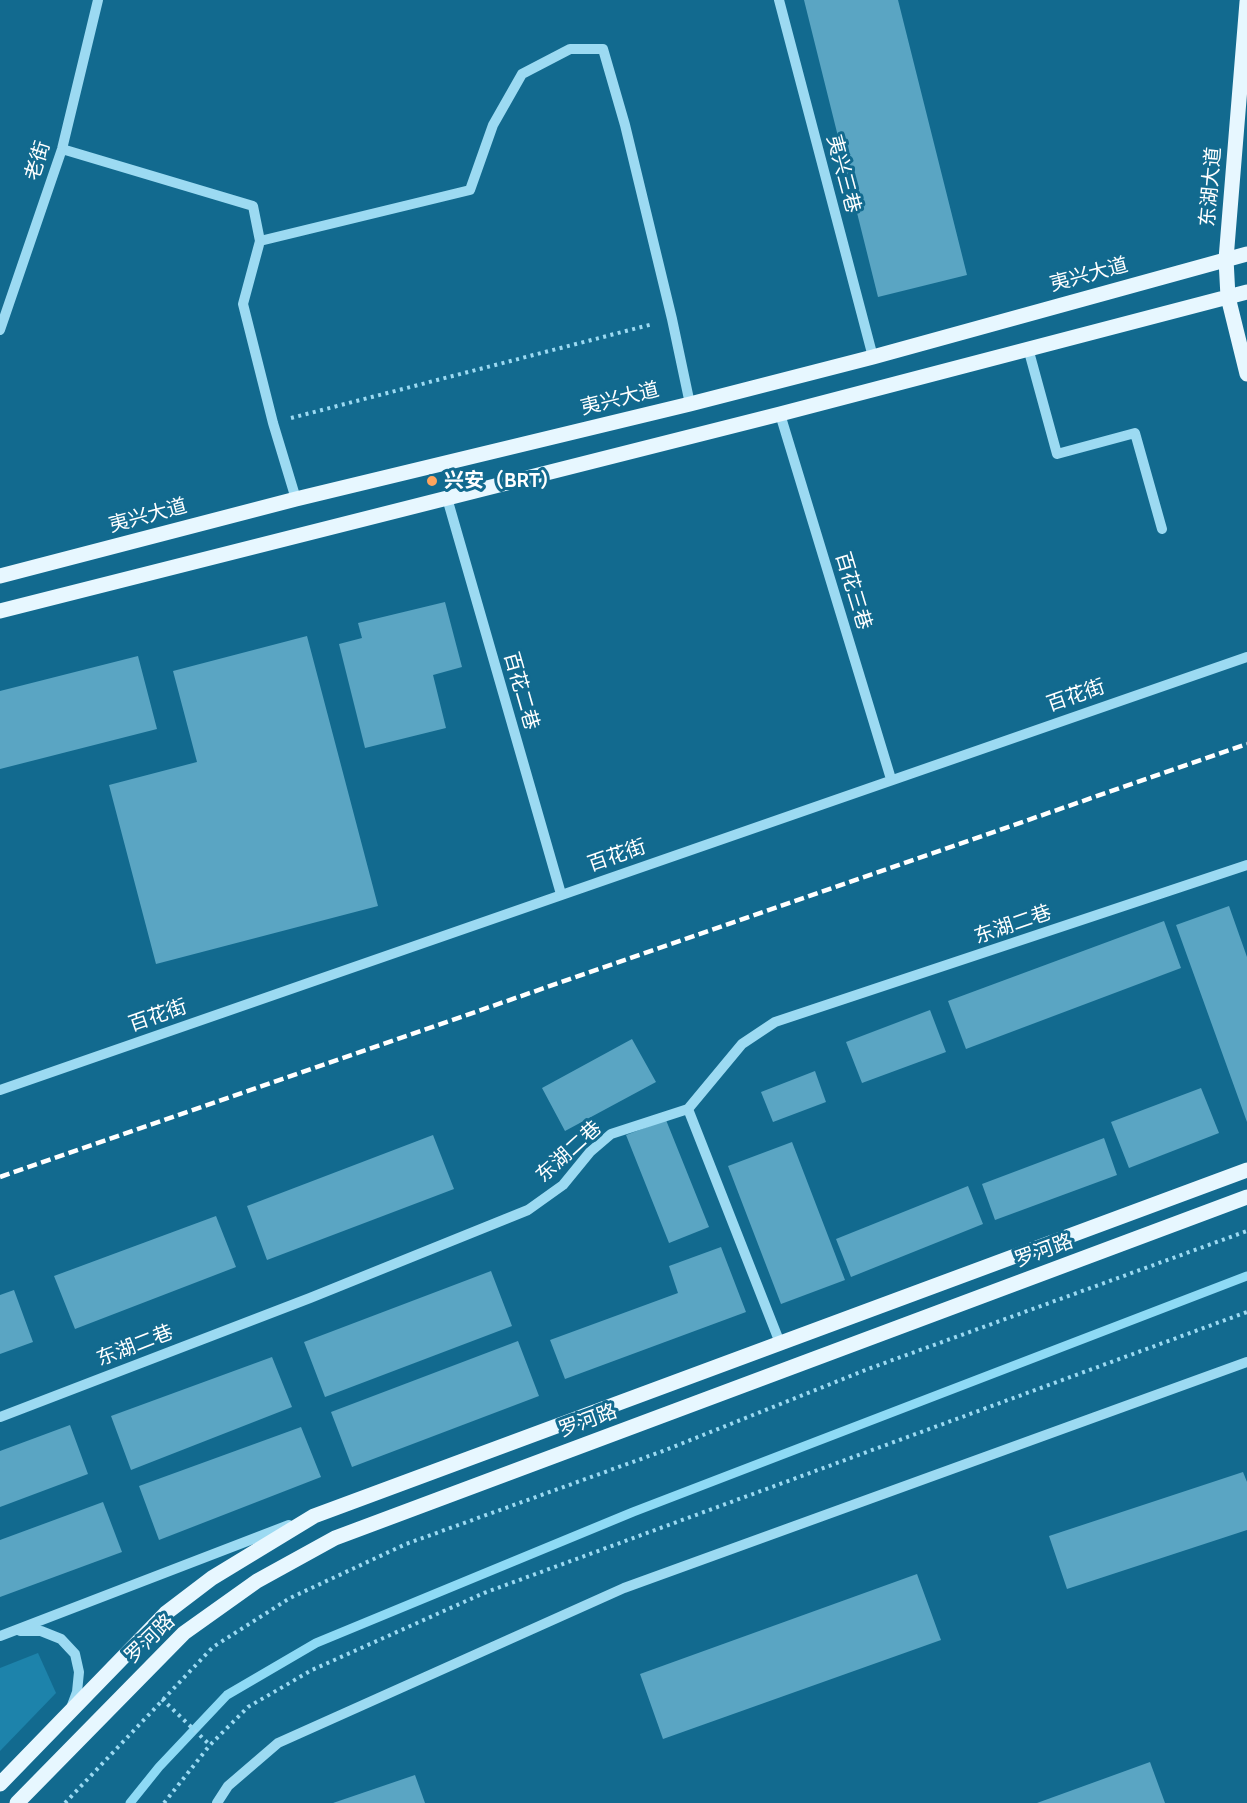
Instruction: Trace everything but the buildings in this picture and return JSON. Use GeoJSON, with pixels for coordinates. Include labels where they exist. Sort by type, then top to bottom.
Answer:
{"type":"FeatureCollection","features":[{"type":"Feature","properties":{"kind":"main road","name":"东湖大道"},"geometry":{"type":"LineString","coordinates":[[1247,2],[1226,260],[1228,297],[1247,374]]}},
{"type":"Feature","properties":{"kind":"main road","name":"夷兴大道"},"geometry":{"type":"LineString","coordinates":[[0,576],[296,498],[690,404],[873,357],[1247,254]]}},
{"type":"Feature","properties":{"kind":"main road"},"geometry":{"type":"LineString","coordinates":[[0,611],[780,414],[1247,291]]}},
{"type":"Feature","properties":{"kind":"main road","name":"罗河路"},"geometry":{"type":"LineString","coordinates":[[0,1784],[166,1613],[212,1578],[314,1516],[1247,1170]]}},
{"type":"Feature","properties":{"kind":"main road","name":"罗河路"},"geometry":{"type":"LineString","coordinates":[[17,1803],[184,1633],[257,1581],[334,1538],[1247,1197]]}},
{"type":"Feature","properties":{"kind":"street","name":"老街"},"geometry":{"type":"LineString","coordinates":[[0,330],[4,302],[62,149],[98,0]]}},
{"type":"Feature","properties":{"kind":"street","name":"夷兴三巷"},"geometry":{"type":"LineString","coordinates":[[779,0],[873,357]]}},
{"type":"Feature","properties":{"kind":"street"},"geometry":{"type":"LineString","coordinates":[[260,241],[470,190],[494,124],[522,74],[570,49],[603,49],[625,124],[690,404]]}},
{"type":"Feature","properties":{"kind":"street"},"geometry":{"type":"LineString","coordinates":[[62,149],[253,206],[260,241],[243,304],[273,423],[296,498]]}},
{"type":"Feature","properties":{"kind":"street"},"geometry":{"type":"LineString","coordinates":[[1028,348],[1057,454],[1135,433],[1162,529]]}},
{"type":"Feature","properties":{"kind":"street","name":"百花三巷"},"geometry":{"type":"LineString","coordinates":[[780,414],[891,779]]}},
{"type":"Feature","properties":{"kind":"street","name":"百花二巷"},"geometry":{"type":"LineString","coordinates":[[447,498],[561,894]]}},
{"type":"Feature","properties":{"kind":"street","name":"百花街"},"geometry":{"type":"LineString","coordinates":[[0,1090],[1247,657]]}},
{"type":"Feature","properties":{"kind":"street","name":"东湖二巷"},"geometry":{"type":"LineString","coordinates":[[0,1417],[299,1302],[528,1210],[563,1185],[590,1152],[611,1134],[688,1109],[742,1044],[775,1022],[1247,865]]}},
{"type":"Feature","properties":{"kind":"street"},"geometry":{"type":"LineString","coordinates":[[688,1109],[780,1343]]}},
{"type":"Feature","properties":{"kind":"street"},"geometry":{"type":"LineString","coordinates":[[217,1803],[228,1786],[278,1743],[624,1588],[1247,1362]]}},
{"type":"Feature","properties":{"kind":"street","name":"罗河路"},"geometry":{"type":"LineString","coordinates":[[0,1636],[314,1516]]}},
{"type":"Feature","properties":{"kind":"street"},"geometry":{"type":"LineString","coordinates":[[13,1631],[41,1631],[61,1639],[75,1654],[79,1672],[77,1692],[69,1714]]}},
{"type":"Feature","properties":{"kind":"path"},"geometry":{"type":"LineString","coordinates":[[273,423],[672,319]]}},
{"type":"Feature","properties":{"kind":"path"},"geometry":{"type":"LineString","coordinates":[[65,1803],[213,1647],[290,1598],[406,1544],[663,1451],[879,1365],[1247,1231]]}},
{"type":"Feature","properties":{"kind":"path"},"geometry":{"type":"LineString","coordinates":[[164,1803],[210,1745],[248,1707],[312,1670],[484,1593],[1247,1312]]}},
{"type":"Feature","properties":{"kind":"path"},"geometry":{"type":"LineString","coordinates":[[162,1699],[210,1745]]}},
{"type":"Feature","properties":{"kind":"shaded area"},"geometry":{"type":"Polygon","coordinates":[[[38,1653],[56,1693],[0,1751],[0,1668],[38,1653]]]}},
{"type":"Feature","properties":{"kind":"waterway"},"geometry":{"type":"LineString","coordinates":[[130,1803],[159,1767],[227,1695],[316,1643],[633,1512],[1247,1276]]}},
{"type":"Feature","properties":{"kind":"railway"},"geometry":{"type":"LineString","coordinates":[[0,1177],[1247,744]]}},
{"type":"Feature","properties":{"kind":"place","name":"兴安（BRT）"},"geometry":{"type":"Point","coordinates":[432,481]}}]}
